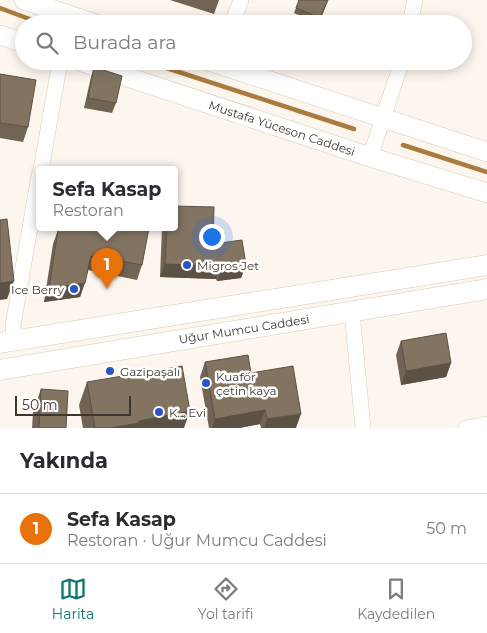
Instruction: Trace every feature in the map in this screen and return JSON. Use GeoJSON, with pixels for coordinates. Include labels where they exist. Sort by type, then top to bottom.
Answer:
{"type":"FeatureCollection","features":[{"type":"Feature","properties":{"kind":"main road","name":"Uğur Mumcu Caddesi"},"geometry":{"type":"LineString","coordinates":[[7,341],[487,264]]}},
{"type":"Feature","properties":{"kind":"main road","name":"Uğur Mumcu Caddesi"},"geometry":{"type":"LineString","coordinates":[[0,370],[487,289]]}},
{"type":"Feature","properties":{"kind":"street"},"geometry":{"type":"LineString","coordinates":[[24,0],[69,15]]}},
{"type":"Feature","properties":{"kind":"street"},"geometry":{"type":"LineString","coordinates":[[235,15],[241,0]]}},
{"type":"Feature","properties":{"kind":"street"},"geometry":{"type":"LineString","coordinates":[[412,15],[415,0]]}},
{"type":"Feature","properties":{"kind":"street"},"geometry":{"type":"LineString","coordinates":[[0,35],[15,40]]}},
{"type":"Feature","properties":{"kind":"street"},"geometry":{"type":"LineString","coordinates":[[42,166],[58,70]]}},
{"type":"Feature","properties":{"kind":"street","name":"Mustafa Yüceson Caddesi"},"geometry":{"type":"LineString","coordinates":[[106,70],[370,157],[487,193]]}},
{"type":"Feature","properties":{"kind":"street"},"geometry":{"type":"LineString","coordinates":[[239,70],[487,152]]}},
{"type":"Feature","properties":{"kind":"street"},"geometry":{"type":"LineString","coordinates":[[370,157],[399,70]]}},
{"type":"Feature","properties":{"kind":"street"},"geometry":{"type":"LineString","coordinates":[[7,341],[13,325],[36,198]]}},
{"type":"Feature","properties":{"kind":"street"},"geometry":{"type":"LineString","coordinates":[[352,312],[363,428]]}},
{"type":"Feature","properties":{"kind":"street"},"geometry":{"type":"LineString","coordinates":[[466,428],[487,424]]}},
{"type":"Feature","properties":{"kind":"building"},"geometry":{"type":"Polygon","coordinates":[[[299,0],[328,0],[321,15],[313,15],[296,8],[299,0]]]}},
{"type":"Feature","properties":{"kind":"building"},"geometry":{"type":"Polygon","coordinates":[[[93,70],[103,70],[122,76],[116,103],[88,98],[93,70]]]}},
{"type":"Feature","properties":{"kind":"building"},"geometry":{"type":"Polygon","coordinates":[[[0,74],[36,80],[28,127],[0,123],[0,74]]]}},
{"type":"Feature","properties":{"kind":"building"},"geometry":{"type":"Polygon","coordinates":[[[178,206],[214,207],[213,244],[242,240],[246,265],[222,268],[221,266],[165,264],[167,231],[178,231],[178,206]]]}},
{"type":"Feature","properties":{"kind":"building"},"geometry":{"type":"Polygon","coordinates":[[[7,219],[14,281],[0,283],[0,220],[7,219]]]}},
{"type":"Feature","properties":{"kind":"building"},"geometry":{"type":"Polygon","coordinates":[[[58,231],[148,231],[142,265],[91,256],[85,283],[49,288],[58,231]]]}},
{"type":"Feature","properties":{"kind":"building"},"geometry":{"type":"Polygon","coordinates":[[[446,333],[451,363],[406,371],[401,341],[446,333]]]}},
{"type":"Feature","properties":{"kind":"building"},"geometry":{"type":"Polygon","coordinates":[[[248,355],[251,373],[293,366],[301,414],[267,419],[265,410],[215,419],[205,362],[248,355]]]}},
{"type":"Feature","properties":{"kind":"building"},"geometry":{"type":"Polygon","coordinates":[[[182,366],[190,411],[139,421],[139,423],[111,428],[95,428],[87,382],[182,366]]]}},
{"type":"Feature","properties":{"kind":"building"},"geometry":{"type":"Polygon","coordinates":[[[41,389],[68,391],[66,428],[39,428],[41,389]]]}},
{"type":"Feature","properties":{"kind":"waterway"},"geometry":{"type":"LineString","coordinates":[[0,8],[19,15]]}},
{"type":"Feature","properties":{"kind":"waterway"},"geometry":{"type":"LineString","coordinates":[[173,70],[354,129]]}},
{"type":"Feature","properties":{"kind":"waterway"},"geometry":{"type":"LineString","coordinates":[[403,145],[487,172]]}},
{"type":"Feature","properties":{"kind":"place","name":"Migros Jet"},"geometry":{"type":"Point","coordinates":[187,265]}},
{"type":"Feature","properties":{"kind":"place","name":"Ice Berry"},"geometry":{"type":"Point","coordinates":[74,289]}},
{"type":"Feature","properties":{"kind":"place","name":"Sefa Kasap"},"geometry":{"type":"Point","coordinates":[107,289]}},
{"type":"Feature","properties":{"kind":"place","name":"Gazipaşalı"},"geometry":{"type":"Point","coordinates":[110,371]}},
{"type":"Feature","properties":{"kind":"place","name":"Kuaför çetin kaya"},"geometry":{"type":"Point","coordinates":[206,383]}},
{"type":"Feature","properties":{"kind":"place","name":"K... Evi"},"geometry":{"type":"Point","coordinates":[159,412]}}]}
